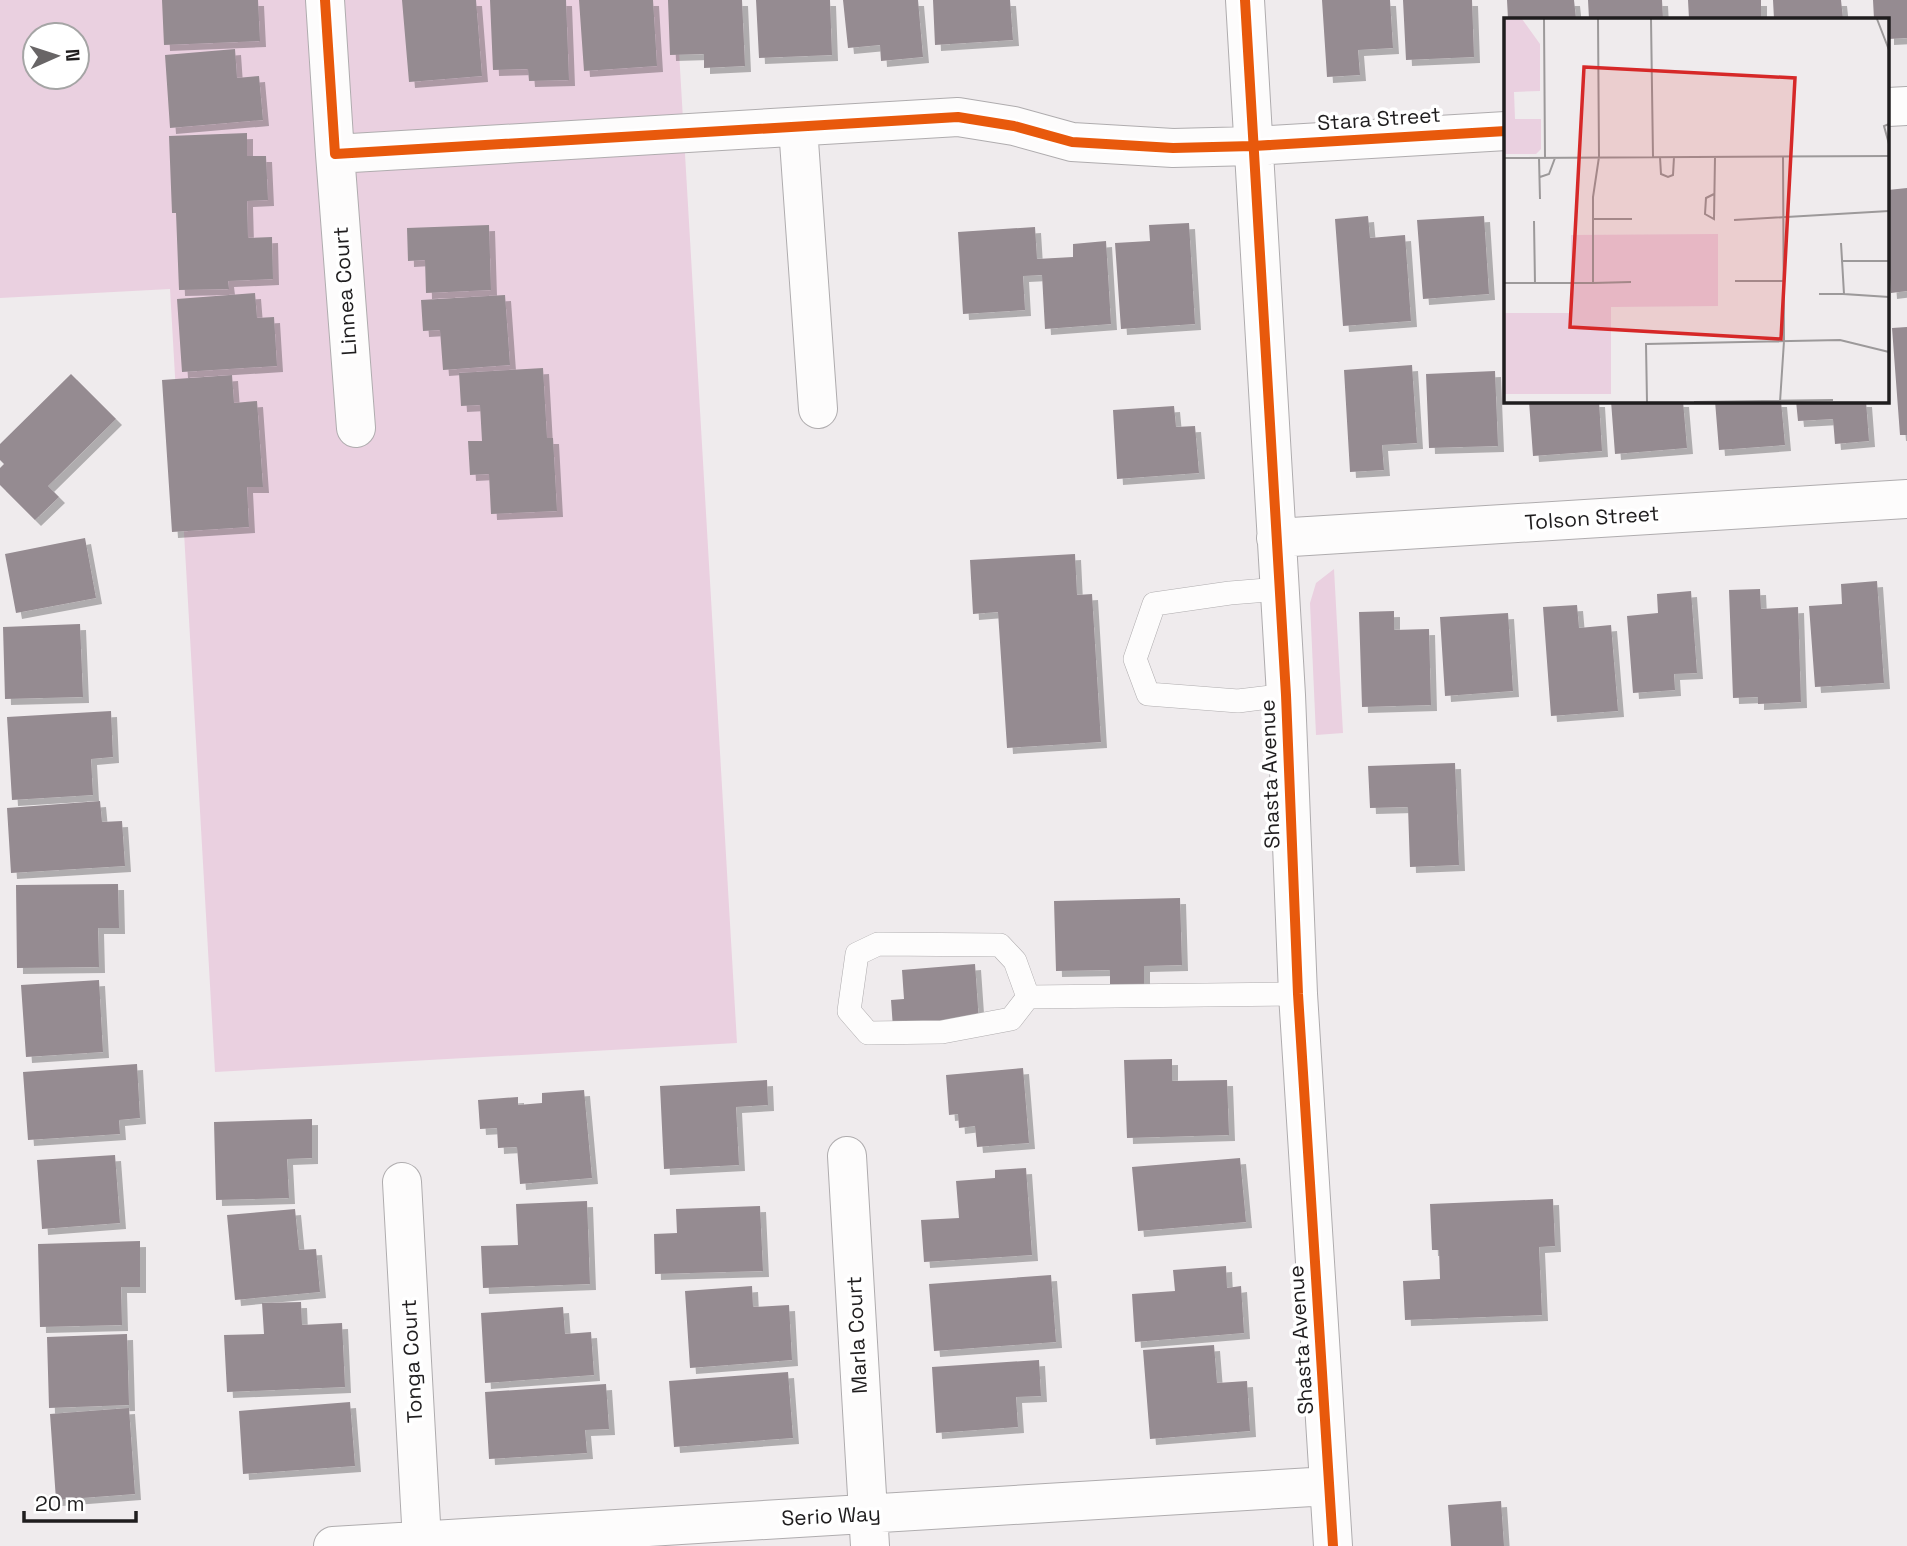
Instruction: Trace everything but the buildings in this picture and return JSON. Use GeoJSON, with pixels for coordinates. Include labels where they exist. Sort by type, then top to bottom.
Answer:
{"type":"FeatureCollection","features":[{"type":"Feature","properties":{"kind":"street","name":"Linnea Court"},"geometry":{"type":"LineString","coordinates":[[325,0],[356,428]]}},
{"type":"Feature","properties":{"kind":"street","name":"Shasta Avenue"},"geometry":{"type":"LineString","coordinates":[[1244,0],[1286,695],[1298,994],[1333,1546]]}},
{"type":"Feature","properties":{"kind":"street","name":"Stara Street"},"geometry":{"type":"LineString","coordinates":[[335,153],[958,117],[1014,126],[1072,142],[1173,148],[1504,131]]}},
{"type":"Feature","properties":{"kind":"street"},"geometry":{"type":"LineString","coordinates":[[798,127],[818,409]]}},
{"type":"Feature","properties":{"kind":"street","name":"Tolson Street"},"geometry":{"type":"LineString","coordinates":[[1276,538],[1907,499]]}},
{"type":"Feature","properties":{"kind":"street","name":"Marla Court"},"geometry":{"type":"LineString","coordinates":[[847,1156],[868,1530]]}},
{"type":"Feature","properties":{"kind":"street","name":"Tonga Court"},"geometry":{"type":"LineString","coordinates":[[402,1182],[422,1541]]}},
{"type":"Feature","properties":{"kind":"street","name":"Serio Way"},"geometry":{"type":"LineString","coordinates":[[333,1546],[422,1541],[868,1530],[1329,1486]]}},
{"type":"Feature","properties":{"kind":"lane"},"geometry":{"type":"LineString","coordinates":[[1280,589],[1154,604],[1135,659],[1148,694],[1238,701],[1286,695]]}},
{"type":"Feature","properties":{"kind":"lane"},"geometry":{"type":"LineString","coordinates":[[878,944],[1000,944],[1015,961],[1028,997],[1011,1019],[942,1032],[868,1032],[849,1012],[857,954],[878,944]]}},
{"type":"Feature","properties":{"kind":"lane"},"geometry":{"type":"LineString","coordinates":[[1028,997],[1298,994]]}},
{"type":"Feature","properties":{"kind":"shaded area"},"geometry":{"type":"Polygon","coordinates":[[[0,0],[676,0],[737,1043],[215,1072],[170,289],[0,298],[0,0]]]}},
{"type":"Feature","properties":{"kind":"shaded area"},"geometry":{"type":"Polygon","coordinates":[[[1334,569],[1343,733],[1316,735],[1310,603],[1316,583],[1334,569]]]}},
{"type":"Feature","properties":{"kind":"cycle path"},"geometry":{"type":"LineString","coordinates":[[325,0],[335,154],[958,117],[1014,126],[1072,142],[1173,148],[1504,131]]}},
{"type":"Feature","properties":{"kind":"cycle path"},"geometry":{"type":"LineString","coordinates":[[1245,0],[1286,695],[1298,994],[1333,1546]]}}]}
